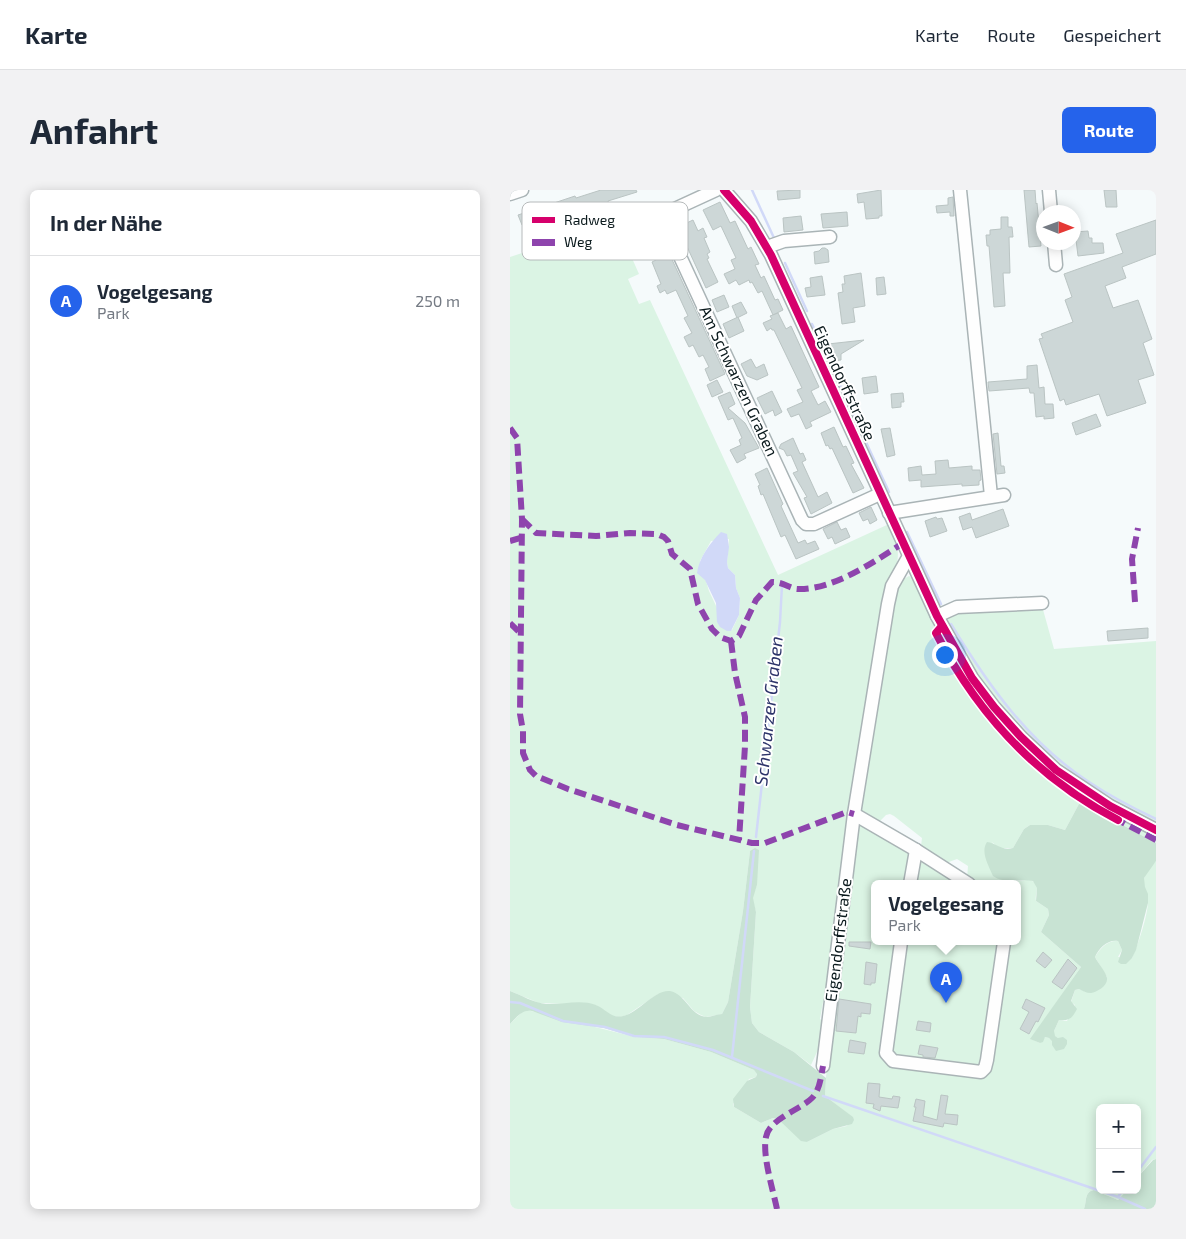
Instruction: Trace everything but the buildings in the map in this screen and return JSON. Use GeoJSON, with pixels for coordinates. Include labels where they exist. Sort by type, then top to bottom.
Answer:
{"type":"FeatureCollection","features":[{"type":"Feature","properties":{"kind":"street"},"geometry":{"type":"LineString","coordinates":[[510,194],[522,190]]}},
{"type":"Feature","properties":{"kind":"street","name":"Am Schwarzen Graben"},"geometry":{"type":"LineString","coordinates":[[688,203],[716,190]]}},
{"type":"Feature","properties":{"kind":"street","name":"Eigendorffstraße"},"geometry":{"type":"LineString","coordinates":[[724,190],[751,221],[767,247],[936,616],[972,678],[994,707],[1021,737],[1056,770],[1110,806],[1156,830]]}},
{"type":"Feature","properties":{"kind":"street"},"geometry":{"type":"LineString","coordinates":[[960,190],[991,496]]}},
{"type":"Feature","properties":{"kind":"street"},"geometry":{"type":"LineString","coordinates":[[1049,190],[1050,205]]}},
{"type":"Feature","properties":{"kind":"street"},"geometry":{"type":"LineString","coordinates":[[767,247],[784,241],[830,237]]}},
{"type":"Feature","properties":{"kind":"street"},"geometry":{"type":"LineString","coordinates":[[1055,250],[1056,265]]}},
{"type":"Feature","properties":{"kind":"street","name":"Am Schwarzen Graben"},"geometry":{"type":"LineString","coordinates":[[683,260],[802,520],[808,525],[814,524],[880,494]]}},
{"type":"Feature","properties":{"kind":"street"},"geometry":{"type":"LineString","coordinates":[[889,513],[1004,495]]}},
{"type":"Feature","properties":{"kind":"street","name":"Eigendorffstraße"},"geometry":{"type":"LineString","coordinates":[[823,1066],[854,814],[888,604],[892,586],[909,556]]}},
{"type":"Feature","properties":{"kind":"street"},"geometry":{"type":"LineString","coordinates":[[936,616],[957,607],[1042,603]]}},
{"type":"Feature","properties":{"kind":"street"},"geometry":{"type":"LineString","coordinates":[[854,814],[963,880]]}},
{"type":"Feature","properties":{"kind":"street"},"geometry":{"type":"LineString","coordinates":[[911,880],[916,850]]}},
{"type":"Feature","properties":{"kind":"street"},"geometry":{"type":"LineString","coordinates":[[901,945],[886,1054],[893,1061],[981,1072],[988,1060],[1004,945]]}},
{"type":"Feature","properties":{"kind":"green space"},"geometry":{"type":"Polygon","coordinates":[[[522,253],[522,260],[633,260],[639,274],[628,279],[639,304],[650,300],[778,575],[889,524],[897,547],[898,558],[829,998],[823,1002],[820,1019],[825,1023],[822,1041],[811,1065],[794,1052],[759,1032],[752,1023],[750,1007],[756,912],[752,898],[757,885],[750,851],[743,911],[728,1002],[722,1014],[706,1017],[694,1011],[683,998],[658,994],[627,1015],[620,1017],[612,1016],[596,1005],[539,1003],[510,991],[510,257],[522,253]],[[729,539],[711,541],[700,561],[709,591],[717,608],[717,622],[732,630],[739,615],[740,598],[736,588],[735,575],[728,568],[729,539]]]}},
{"type":"Feature","properties":{"kind":"green space"},"geometry":{"type":"Polygon","coordinates":[[[909,576],[913,579],[935,625],[967,679],[1068,786],[1109,811],[1156,835],[1156,843],[1080,802],[1065,830],[1048,825],[1030,825],[1024,829],[1013,848],[999,848],[992,842],[1015,880],[969,880],[967,879],[968,866],[957,859],[946,863],[921,846],[922,838],[894,816],[886,815],[879,822],[864,815],[860,809],[894,598],[900,581],[909,576]]]}},
{"type":"Feature","properties":{"kind":"green space"},"geometry":{"type":"Polygon","coordinates":[[[1042,606],[1054,649],[1156,641],[1156,825],[1115,805],[1095,792],[1057,763],[1040,747],[991,694],[973,669],[948,626],[947,618],[957,611],[1042,606]]]}},
{"type":"Feature","properties":{"kind":"green space"},"geometry":{"type":"Polygon","coordinates":[[[1080,802],[1156,843],[1156,861],[1144,878],[1148,903],[1136,950],[1132,958],[1126,964],[1118,962],[1122,950],[1118,941],[1111,941],[1099,950],[1095,957],[1104,970],[1107,978],[1106,984],[1099,990],[1091,993],[1079,989],[1075,990],[1071,1001],[1077,1009],[1074,1015],[1066,1020],[1059,1020],[1054,1031],[1055,1036],[1058,1038],[1063,1037],[1067,1040],[1067,1044],[1064,1049],[1056,1051],[1049,1038],[1045,1037],[1043,1042],[1040,1043],[1030,1039],[1081,967],[1041,932],[1049,915],[1048,909],[1036,901],[1037,888],[1033,881],[1003,880],[993,876],[984,850],[987,842],[1002,848],[1013,848],[1024,829],[1030,825],[1048,825],[1065,830],[1080,802]]]}},
{"type":"Feature","properties":{"kind":"green space"},"geometry":{"type":"Polygon","coordinates":[[[862,822],[959,880],[871,880],[871,945],[1021,945],[1021,881],[1029,880],[1034,882],[1037,888],[1036,901],[1048,909],[1049,915],[1041,932],[1081,967],[1031,1039],[1040,1043],[1045,1037],[1053,1041],[1058,1038],[1054,1036],[1054,1031],[1059,1020],[1067,1021],[1075,1005],[1071,1002],[1075,990],[1079,989],[1086,992],[1107,977],[1095,957],[1102,948],[1108,943],[1118,941],[1122,950],[1118,957],[1132,958],[1148,907],[1144,878],[1156,861],[1156,1159],[1152,1160],[1141,1173],[1141,1104],[1096,1104],[1096,1191],[1091,1191],[1087,1195],[1084,1209],[510,1209],[510,1024],[522,1012],[527,1010],[635,1037],[664,1039],[711,1052],[754,1070],[757,1073],[756,1077],[749,1079],[733,1104],[734,1107],[761,1123],[773,1118],[778,1119],[807,1142],[833,1129],[847,1126],[852,1117],[825,1096],[857,826],[862,822]]]}},
{"type":"Feature","properties":{"kind":"green space"},"geometry":{"type":"Polygon","coordinates":[[[755,848],[759,850],[757,885],[753,898],[756,912],[750,1007],[752,1023],[759,1032],[794,1052],[826,1078],[825,1096],[853,1117],[852,1124],[833,1129],[807,1142],[801,1141],[778,1119],[773,1118],[761,1123],[734,1107],[733,1099],[747,1081],[756,1077],[757,1074],[754,1070],[711,1052],[664,1039],[635,1037],[604,1028],[562,1022],[532,1011],[522,1012],[510,1024],[510,991],[541,1003],[590,1003],[619,1017],[635,1011],[652,997],[664,991],[670,991],[680,996],[701,1016],[709,1017],[722,1014],[728,1002],[743,911],[750,851],[755,848]]]}},
{"type":"Feature","properties":{"kind":"green space"},"geometry":{"type":"Polygon","coordinates":[[[1156,1159],[1156,1209],[1084,1209],[1087,1195],[1094,1190],[1096,1194],[1104,1194],[1118,1200],[1123,1194],[1141,1194],[1141,1174],[1156,1159]]]}},
{"type":"Feature","properties":{"kind":"green space"},"geometry":{"type":"Polygon","coordinates":[[[1104,1194],[1123,1194],[1118,1200],[1104,1194]]]}},
{"type":"Feature","properties":{"kind":"water"},"geometry":{"type":"Polygon","coordinates":[[[721,532],[727,534],[729,547],[728,568],[735,575],[736,588],[740,598],[739,615],[731,631],[720,627],[717,622],[716,603],[705,580],[697,573],[706,551],[721,532]]]}},
{"type":"Feature","properties":{"kind":"waterway"},"geometry":{"type":"LineString","coordinates":[[752,190],[774,238]]}},
{"type":"Feature","properties":{"kind":"waterway"},"geometry":{"type":"LineString","coordinates":[[785,263],[807,311]]}},
{"type":"Feature","properties":{"kind":"waterway"},"geometry":{"type":"LineString","coordinates":[[812,324],[849,405]]}},
{"type":"Feature","properties":{"kind":"waterway"},"geometry":{"type":"LineString","coordinates":[[853,414],[889,492]]}},
{"type":"Feature","properties":{"kind":"waterway"},"geometry":{"type":"LineString","coordinates":[[907,532],[941,604]]}},
{"type":"Feature","properties":{"kind":"waterway","name":"Schwarzer Graben"},"geometry":{"type":"LineString","coordinates":[[756,837],[780,622],[782,585]]}},
{"type":"Feature","properties":{"kind":"waterway"},"geometry":{"type":"LineString","coordinates":[[951,624],[995,691],[1047,749],[1067,767],[1097,787],[1156,819]]}},
{"type":"Feature","properties":{"kind":"waterway","name":"Schwarzer Graben"},"geometry":{"type":"LineString","coordinates":[[732,1057],[754,851]]}},
{"type":"Feature","properties":{"kind":"waterway","name":"Schwarzer Graben"},"geometry":{"type":"LineString","coordinates":[[510,1002],[520,1003],[563,1021],[605,1027],[634,1036],[664,1037],[713,1050],[813,1091]]}},
{"type":"Feature","properties":{"kind":"waterway"},"geometry":{"type":"LineString","coordinates":[[823,1096],[1118,1197],[1145,1209]]}},
{"type":"Feature","properties":{"kind":"waterway"},"geometry":{"type":"LineString","coordinates":[[1141,1167],[1156,1147]]}},
{"type":"Feature","properties":{"kind":"marked path"},"geometry":{"type":"LineString","coordinates":[[510,428],[517,438],[522,519],[520,714],[523,731],[523,753],[530,770],[536,776],[568,789],[677,825],[752,843],[765,843],[847,812],[854,814]]}},
{"type":"Feature","properties":{"kind":"marked path"},"geometry":{"type":"LineString","coordinates":[[522,519],[536,533],[596,536],[630,533],[657,534],[664,537],[668,541],[672,554],[690,569],[698,604],[712,629],[720,637],[731,641],[739,636],[756,600],[772,582],[798,589],[825,585],[853,574],[903,543]]}},
{"type":"Feature","properties":{"kind":"marked path"},"geometry":{"type":"LineString","coordinates":[[1135,602],[1132,559],[1138,528]]}},
{"type":"Feature","properties":{"kind":"marked path"},"geometry":{"type":"LineString","coordinates":[[510,541],[527,536]]}},
{"type":"Feature","properties":{"kind":"marked path"},"geometry":{"type":"LineString","coordinates":[[510,623],[522,635]]}},
{"type":"Feature","properties":{"kind":"marked path"},"geometry":{"type":"LineString","coordinates":[[731,641],[735,673],[745,717],[739,840]]}},
{"type":"Feature","properties":{"kind":"marked path"},"geometry":{"type":"LineString","coordinates":[[1114,818],[1156,840]]}},
{"type":"Feature","properties":{"kind":"marked path"},"geometry":{"type":"LineString","coordinates":[[777,1209],[765,1153],[766,1137],[773,1125],[815,1095],[820,1083],[823,1066]]}},
{"type":"Feature","properties":{"kind":"cycle path"},"geometry":{"type":"LineString","coordinates":[[724,190],[751,221],[771,255],[937,616],[972,678],[994,707],[1021,737],[1056,770],[1110,806],[1156,830]]}},
{"type":"Feature","properties":{"kind":"cycle path"},"geometry":{"type":"LineString","coordinates":[[942,626],[936,633],[953,663],[971,691],[1012,742],[1061,785],[1118,820]]}},
{"type":"Feature","properties":{"kind":"place","name":"Vogelgesang"},"geometry":{"type":"Point","coordinates":[946,1003]}}]}
